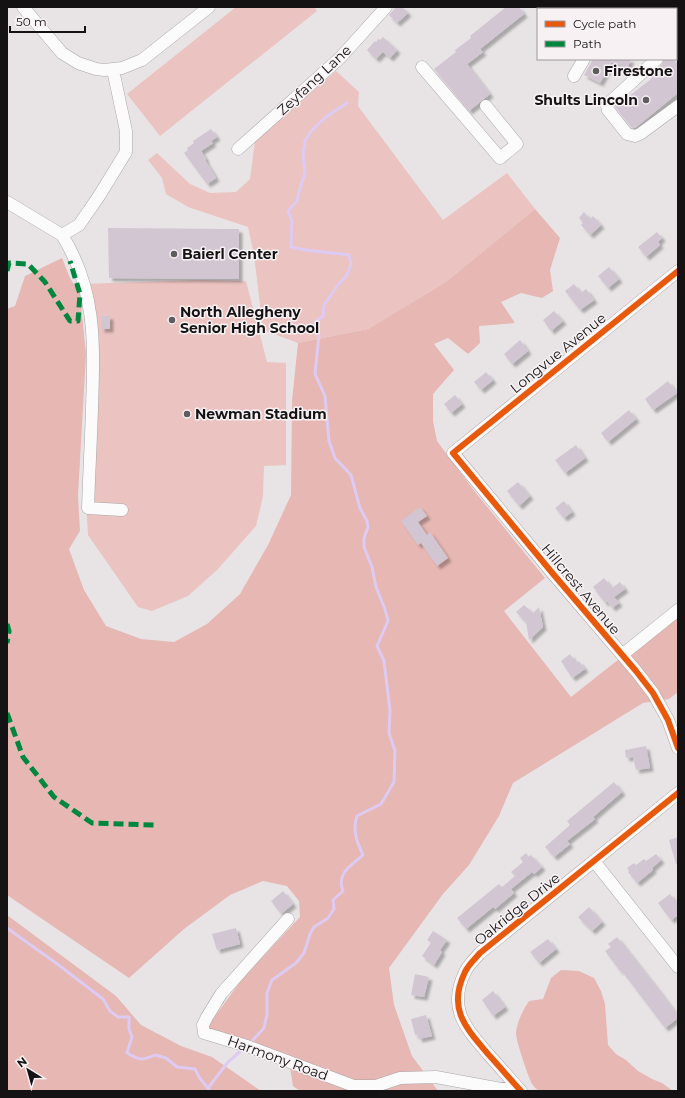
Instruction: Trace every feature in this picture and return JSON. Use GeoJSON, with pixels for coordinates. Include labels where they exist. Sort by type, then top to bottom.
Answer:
{"type":"FeatureCollection","features":[{"type":"Feature","properties":{"kind":"street"},"geometry":{"type":"LineString","coordinates":[[23,7],[55,45],[70,58],[87,67],[113,70],[129,66],[142,60],[209,7]]}},
{"type":"Feature","properties":{"kind":"street","name":"Zeyfang Lane"},"geometry":{"type":"LineString","coordinates":[[238,149],[340,58],[386,7]]}},
{"type":"Feature","properties":{"kind":"street"},"geometry":{"type":"LineString","coordinates":[[574,76],[583,60]]}},
{"type":"Feature","properties":{"kind":"street"},"geometry":{"type":"LineString","coordinates":[[656,60],[609,103],[607,106],[608,110],[627,134],[635,136],[640,134],[678,106]]}},
{"type":"Feature","properties":{"kind":"street"},"geometry":{"type":"LineString","coordinates":[[422,67],[500,158],[517,144],[486,106]]}},
{"type":"Feature","properties":{"kind":"street"},"geometry":{"type":"LineString","coordinates":[[62,235],[79,225],[126,152],[126,131],[113,70]]}},
{"type":"Feature","properties":{"kind":"street"},"geometry":{"type":"LineString","coordinates":[[7,202],[62,235],[72,251],[91,312],[94,346],[88,508],[122,510]]}},
{"type":"Feature","properties":{"kind":"street","name":"Longvue Avenue"},"geometry":{"type":"LineString","coordinates":[[453,453],[678,271]]}},
{"type":"Feature","properties":{"kind":"street","name":"Hillcrest Avenue"},"geometry":{"type":"LineString","coordinates":[[453,453],[653,693],[668,720],[678,748]]}},
{"type":"Feature","properties":{"kind":"street"},"geometry":{"type":"LineString","coordinates":[[622,655],[678,610]]}},
{"type":"Feature","properties":{"kind":"street","name":"Oakridge Drive"},"geometry":{"type":"LineString","coordinates":[[519,1089],[468,1031],[462,1019],[458,1001],[460,986],[466,971],[480,953],[678,793]]}},
{"type":"Feature","properties":{"kind":"street"},"geometry":{"type":"LineString","coordinates":[[594,861],[678,967]]}},
{"type":"Feature","properties":{"kind":"street","name":"Harmony Road"},"geometry":{"type":"LineString","coordinates":[[288,919],[221,994],[203,1025],[204,1033],[247,1046],[354,1086],[376,1086],[400,1078],[436,1077],[500,1089],[519,1089]]}},
{"type":"Feature","properties":{"kind":"shaded area"},"geometry":{"type":"Polygon","coordinates":[[[236,7],[314,7],[317,11],[160,136],[127,94],[236,7]]]}},
{"type":"Feature","properties":{"kind":"shaded area"},"geometry":{"type":"Polygon","coordinates":[[[336,71],[359,92],[358,106],[443,220],[507,173],[535,209],[446,282],[368,329],[298,343],[263,330],[254,255],[248,227],[188,207],[166,194],[162,178],[148,160],[157,153],[190,184],[210,193],[236,192],[250,179],[255,141],[336,71]]]}},
{"type":"Feature","properties":{"kind":"shaded area"},"geometry":{"type":"Polygon","coordinates":[[[535,209],[560,238],[550,270],[553,291],[542,298],[521,293],[501,302],[515,323],[479,326],[480,343],[468,354],[448,338],[434,344],[454,370],[433,394],[433,421],[437,441],[472,488],[545,578],[504,611],[571,697],[678,615],[678,692],[669,699],[643,703],[513,783],[499,816],[469,865],[443,894],[389,968],[394,1005],[412,1056],[438,1091],[300,1091],[293,1086],[289,1061],[207,1027],[243,978],[300,917],[299,901],[287,886],[263,881],[230,895],[184,929],[129,978],[7,895],[7,309],[15,306],[25,276],[62,258],[70,278],[80,294],[86,355],[78,495],[80,531],[69,549],[84,590],[106,626],[141,639],[174,642],[207,624],[240,594],[268,545],[291,495],[292,401],[298,343],[368,329],[446,282],[535,209]]]}},
{"type":"Feature","properties":{"kind":"shaded area","name":"Newman Stadium"},"geometry":{"type":"Polygon","coordinates":[[[198,280],[246,281],[267,362],[286,363],[286,465],[264,466],[263,496],[256,526],[217,570],[188,596],[152,611],[138,607],[88,535],[85,481],[93,347],[83,284],[198,280]]]}},
{"type":"Feature","properties":{"kind":"shaded area"},"geometry":{"type":"Polygon","coordinates":[[[7,915],[116,996],[141,1025],[181,1046],[212,1057],[261,1091],[7,1091],[7,915]]]}},
{"type":"Feature","properties":{"kind":"shaded area"},"geometry":{"type":"Polygon","coordinates":[[[561,970],[579,971],[594,978],[601,991],[605,1004],[608,1045],[616,1054],[626,1060],[638,1071],[662,1083],[673,1091],[539,1091],[534,1087],[520,1051],[516,1033],[521,1016],[529,1001],[543,999],[551,978],[561,970]]]}},
{"type":"Feature","properties":{"kind":"building"},"geometry":{"type":"Polygon","coordinates":[[[396,7],[402,7],[408,13],[397,23],[389,15],[396,7]]]}},
{"type":"Feature","properties":{"kind":"building"},"geometry":{"type":"Polygon","coordinates":[[[506,7],[519,7],[524,14],[480,49],[483,52],[467,64],[490,94],[469,111],[434,69],[456,52],[455,50],[471,38],[470,36],[506,7]]]}},
{"type":"Feature","properties":{"kind":"building"},"geometry":{"type":"Polygon","coordinates":[[[383,37],[397,50],[390,58],[383,52],[376,59],[367,50],[375,41],[376,42],[378,39],[380,40],[383,37]]]}},
{"type":"Feature","properties":{"kind":"building","name":"Firestone"},"geometry":{"type":"Polygon","coordinates":[[[592,60],[631,60],[627,68],[612,61],[600,83],[584,75],[592,60]]]}},
{"type":"Feature","properties":{"kind":"building","name":"Shults Lincoln"},"geometry":{"type":"Polygon","coordinates":[[[664,60],[673,60],[678,63],[678,93],[635,128],[631,127],[615,107],[651,79],[655,71],[662,64],[664,60]]]}},
{"type":"Feature","properties":{"kind":"building"},"geometry":{"type":"Polygon","coordinates":[[[211,129],[217,137],[211,141],[213,143],[201,151],[216,178],[207,184],[184,153],[188,150],[187,148],[194,143],[193,141],[211,129]]]}},
{"type":"Feature","properties":{"kind":"building"},"geometry":{"type":"Polygon","coordinates":[[[584,212],[590,219],[593,216],[601,225],[590,235],[581,225],[583,223],[579,218],[584,212]]]}},
{"type":"Feature","properties":{"kind":"building","name":"Baierl Center"},"geometry":{"type":"Polygon","coordinates":[[[108,228],[239,229],[239,279],[109,278],[108,228]]]}},
{"type":"Feature","properties":{"kind":"building"},"geometry":{"type":"Polygon","coordinates":[[[657,232],[662,238],[658,242],[660,245],[646,257],[638,247],[657,232]]]}},
{"type":"Feature","properties":{"kind":"building"},"geometry":{"type":"Polygon","coordinates":[[[609,267],[619,279],[608,288],[598,276],[609,267]]]}},
{"type":"Feature","properties":{"kind":"building"},"geometry":{"type":"Polygon","coordinates":[[[574,284],[581,293],[586,289],[594,300],[580,310],[565,291],[574,284]]]}},
{"type":"Feature","properties":{"kind":"building"},"geometry":{"type":"Polygon","coordinates":[[[554,311],[563,321],[551,331],[543,320],[554,311]]]}},
{"type":"Feature","properties":{"kind":"building"},"geometry":{"type":"Polygon","coordinates":[[[102,316],[110,316],[110,329],[101,329],[102,316]]]}},
{"type":"Feature","properties":{"kind":"building"},"geometry":{"type":"Polygon","coordinates":[[[520,340],[528,351],[512,364],[504,354],[520,340]]]}},
{"type":"Feature","properties":{"kind":"building"},"geometry":{"type":"Polygon","coordinates":[[[486,372],[493,380],[481,390],[474,382],[486,372]]]}},
{"type":"Feature","properties":{"kind":"building"},"geometry":{"type":"Polygon","coordinates":[[[668,381],[677,393],[653,410],[645,399],[668,381]]]}},
{"type":"Feature","properties":{"kind":"building"},"geometry":{"type":"Polygon","coordinates":[[[455,395],[462,404],[451,413],[444,404],[455,395]]]}},
{"type":"Feature","properties":{"kind":"building"},"geometry":{"type":"Polygon","coordinates":[[[629,410],[636,419],[608,442],[601,433],[629,410]]]}},
{"type":"Feature","properties":{"kind":"building"},"geometry":{"type":"Polygon","coordinates":[[[576,445],[585,458],[565,473],[555,460],[576,445]]]}},
{"type":"Feature","properties":{"kind":"building"},"geometry":{"type":"Polygon","coordinates":[[[518,482],[530,496],[519,506],[507,491],[518,482]]]}},
{"type":"Feature","properties":{"kind":"building"},"geometry":{"type":"Polygon","coordinates":[[[564,501],[572,512],[564,518],[555,508],[564,501]]]}},
{"type":"Feature","properties":{"kind":"building"},"geometry":{"type":"Polygon","coordinates":[[[420,507],[427,516],[418,522],[427,535],[430,532],[448,558],[437,566],[421,543],[418,545],[401,521],[420,507]]]}},
{"type":"Feature","properties":{"kind":"building"},"geometry":{"type":"Polygon","coordinates":[[[604,578],[612,588],[620,582],[625,589],[614,597],[619,603],[612,608],[607,601],[605,603],[593,587],[604,578]]]}},
{"type":"Feature","properties":{"kind":"building"},"geometry":{"type":"Polygon","coordinates":[[[524,605],[533,613],[539,607],[543,627],[529,640],[526,622],[516,612],[524,605]]]}},
{"type":"Feature","properties":{"kind":"building"},"geometry":{"type":"Polygon","coordinates":[[[570,654],[576,663],[579,661],[585,669],[572,678],[561,661],[570,654]]]}},
{"type":"Feature","properties":{"kind":"building"},"geometry":{"type":"Polygon","coordinates":[[[646,746],[650,768],[636,770],[633,757],[626,758],[625,750],[646,746]]]}},
{"type":"Feature","properties":{"kind":"building"},"geometry":{"type":"Polygon","coordinates":[[[614,782],[622,792],[593,817],[595,819],[567,841],[570,844],[554,857],[545,847],[570,825],[567,821],[614,782]]]}},
{"type":"Feature","properties":{"kind":"building"},"geometry":{"type":"Polygon","coordinates":[[[678,837],[678,864],[676,864],[669,840],[678,837]]]}},
{"type":"Feature","properties":{"kind":"building"},"geometry":{"type":"Polygon","coordinates":[[[526,853],[529,857],[531,855],[542,867],[534,874],[532,872],[511,889],[514,893],[495,909],[493,907],[466,929],[457,918],[499,884],[502,887],[515,876],[511,872],[523,862],[520,858],[526,853]]]}},
{"type":"Feature","properties":{"kind":"building"},"geometry":{"type":"Polygon","coordinates":[[[656,854],[661,860],[652,868],[653,870],[637,883],[628,872],[629,871],[627,868],[634,863],[636,865],[644,859],[646,861],[656,854]]]}},
{"type":"Feature","properties":{"kind":"building"},"geometry":{"type":"Polygon","coordinates":[[[283,891],[293,904],[281,914],[271,901],[283,891]]]}},
{"type":"Feature","properties":{"kind":"building"},"geometry":{"type":"Polygon","coordinates":[[[670,894],[678,904],[678,915],[671,920],[658,903],[670,894]]]}},
{"type":"Feature","properties":{"kind":"building"},"geometry":{"type":"Polygon","coordinates":[[[589,907],[602,922],[592,931],[578,917],[589,907]]]}},
{"type":"Feature","properties":{"kind":"building"},"geometry":{"type":"Polygon","coordinates":[[[236,928],[240,944],[217,950],[212,934],[236,928]]]}},
{"type":"Feature","properties":{"kind":"building"},"geometry":{"type":"Polygon","coordinates":[[[433,931],[447,940],[440,950],[442,952],[434,965],[422,956],[431,943],[427,940],[433,931]]]}},
{"type":"Feature","properties":{"kind":"building"},"geometry":{"type":"Polygon","coordinates":[[[617,937],[678,1016],[678,1018],[665,1028],[605,951],[611,947],[608,944],[617,937]]]}},
{"type":"Feature","properties":{"kind":"building"},"geometry":{"type":"Polygon","coordinates":[[[548,939],[556,949],[539,963],[530,952],[548,939]]]}},
{"type":"Feature","properties":{"kind":"building"},"geometry":{"type":"Polygon","coordinates":[[[415,974],[429,977],[424,997],[411,995],[415,974]]]}},
{"type":"Feature","properties":{"kind":"building"},"geometry":{"type":"Polygon","coordinates":[[[493,991],[505,1007],[493,1016],[482,1000],[493,991]]]}},
{"type":"Feature","properties":{"kind":"building"},"geometry":{"type":"Polygon","coordinates":[[[426,1015],[432,1036],[419,1039],[417,1034],[415,1035],[411,1019],[426,1015]]]}},
{"type":"Feature","properties":{"kind":"waterway"},"geometry":{"type":"LineString","coordinates":[[251,1042],[264,1028],[267,1015],[267,993],[272,980],[296,963],[304,953],[310,934],[314,927],[328,918],[334,909],[333,900],[343,891],[341,879],[346,870],[363,855],[357,841],[355,831],[357,816],[381,804],[394,782],[395,751],[389,733],[390,710],[384,661],[377,646],[388,621],[376,587],[372,567],[364,547],[364,538],[368,527],[367,521],[360,508],[351,475],[335,458],[329,441],[325,396],[315,374],[319,335],[314,329],[315,322],[323,316],[324,305],[347,275],[351,264],[349,255],[291,247],[292,221],[288,211],[297,201],[305,172],[303,155],[305,141],[311,131],[326,117],[347,103]]}},
{"type":"Feature","properties":{"kind":"waterway"},"geometry":{"type":"LineString","coordinates":[[7,928],[103,999],[110,1011],[118,1017],[129,1017],[129,1029],[132,1037],[127,1053],[141,1059],[155,1055],[166,1058],[177,1067],[195,1069],[199,1077],[210,1091]]}},
{"type":"Feature","properties":{"kind":"waterway"},"geometry":{"type":"LineString","coordinates":[[208,1088],[228,1062],[243,1049]]}},
{"type":"Feature","properties":{"kind":"marked path"},"geometry":{"type":"LineString","coordinates":[[7,271],[9,263],[28,264],[45,282],[70,321],[78,321],[80,294],[70,261]]}},
{"type":"Feature","properties":{"kind":"marked path"},"geometry":{"type":"LineString","coordinates":[[7,624],[9,631],[7,643]]}},
{"type":"Feature","properties":{"kind":"marked path"},"geometry":{"type":"LineString","coordinates":[[7,713],[23,757],[54,797],[92,823],[155,825]]}},
{"type":"Feature","properties":{"kind":"cycle path"},"geometry":{"type":"LineString","coordinates":[[678,271],[453,453],[653,693],[668,720],[678,748]]}},
{"type":"Feature","properties":{"kind":"cycle path"},"geometry":{"type":"LineString","coordinates":[[521,1091],[488,1054],[466,1026],[459,1007],[458,997],[460,985],[466,969],[480,953],[678,793]]}},
{"type":"Feature","properties":{"kind":"place","name":"Firestone"},"geometry":{"type":"Point","coordinates":[596,71]}},
{"type":"Feature","properties":{"kind":"place","name":"Shults Lincoln"},"geometry":{"type":"Point","coordinates":[646,100]}},
{"type":"Feature","properties":{"kind":"place","name":"Baierl Center"},"geometry":{"type":"Point","coordinates":[174,254]}},
{"type":"Feature","properties":{"kind":"place","name":"North Allegheny Senior High School"},"geometry":{"type":"Point","coordinates":[172,320]}},
{"type":"Feature","properties":{"kind":"place","name":"Newman Stadium"},"geometry":{"type":"Point","coordinates":[187,414]}}]}
